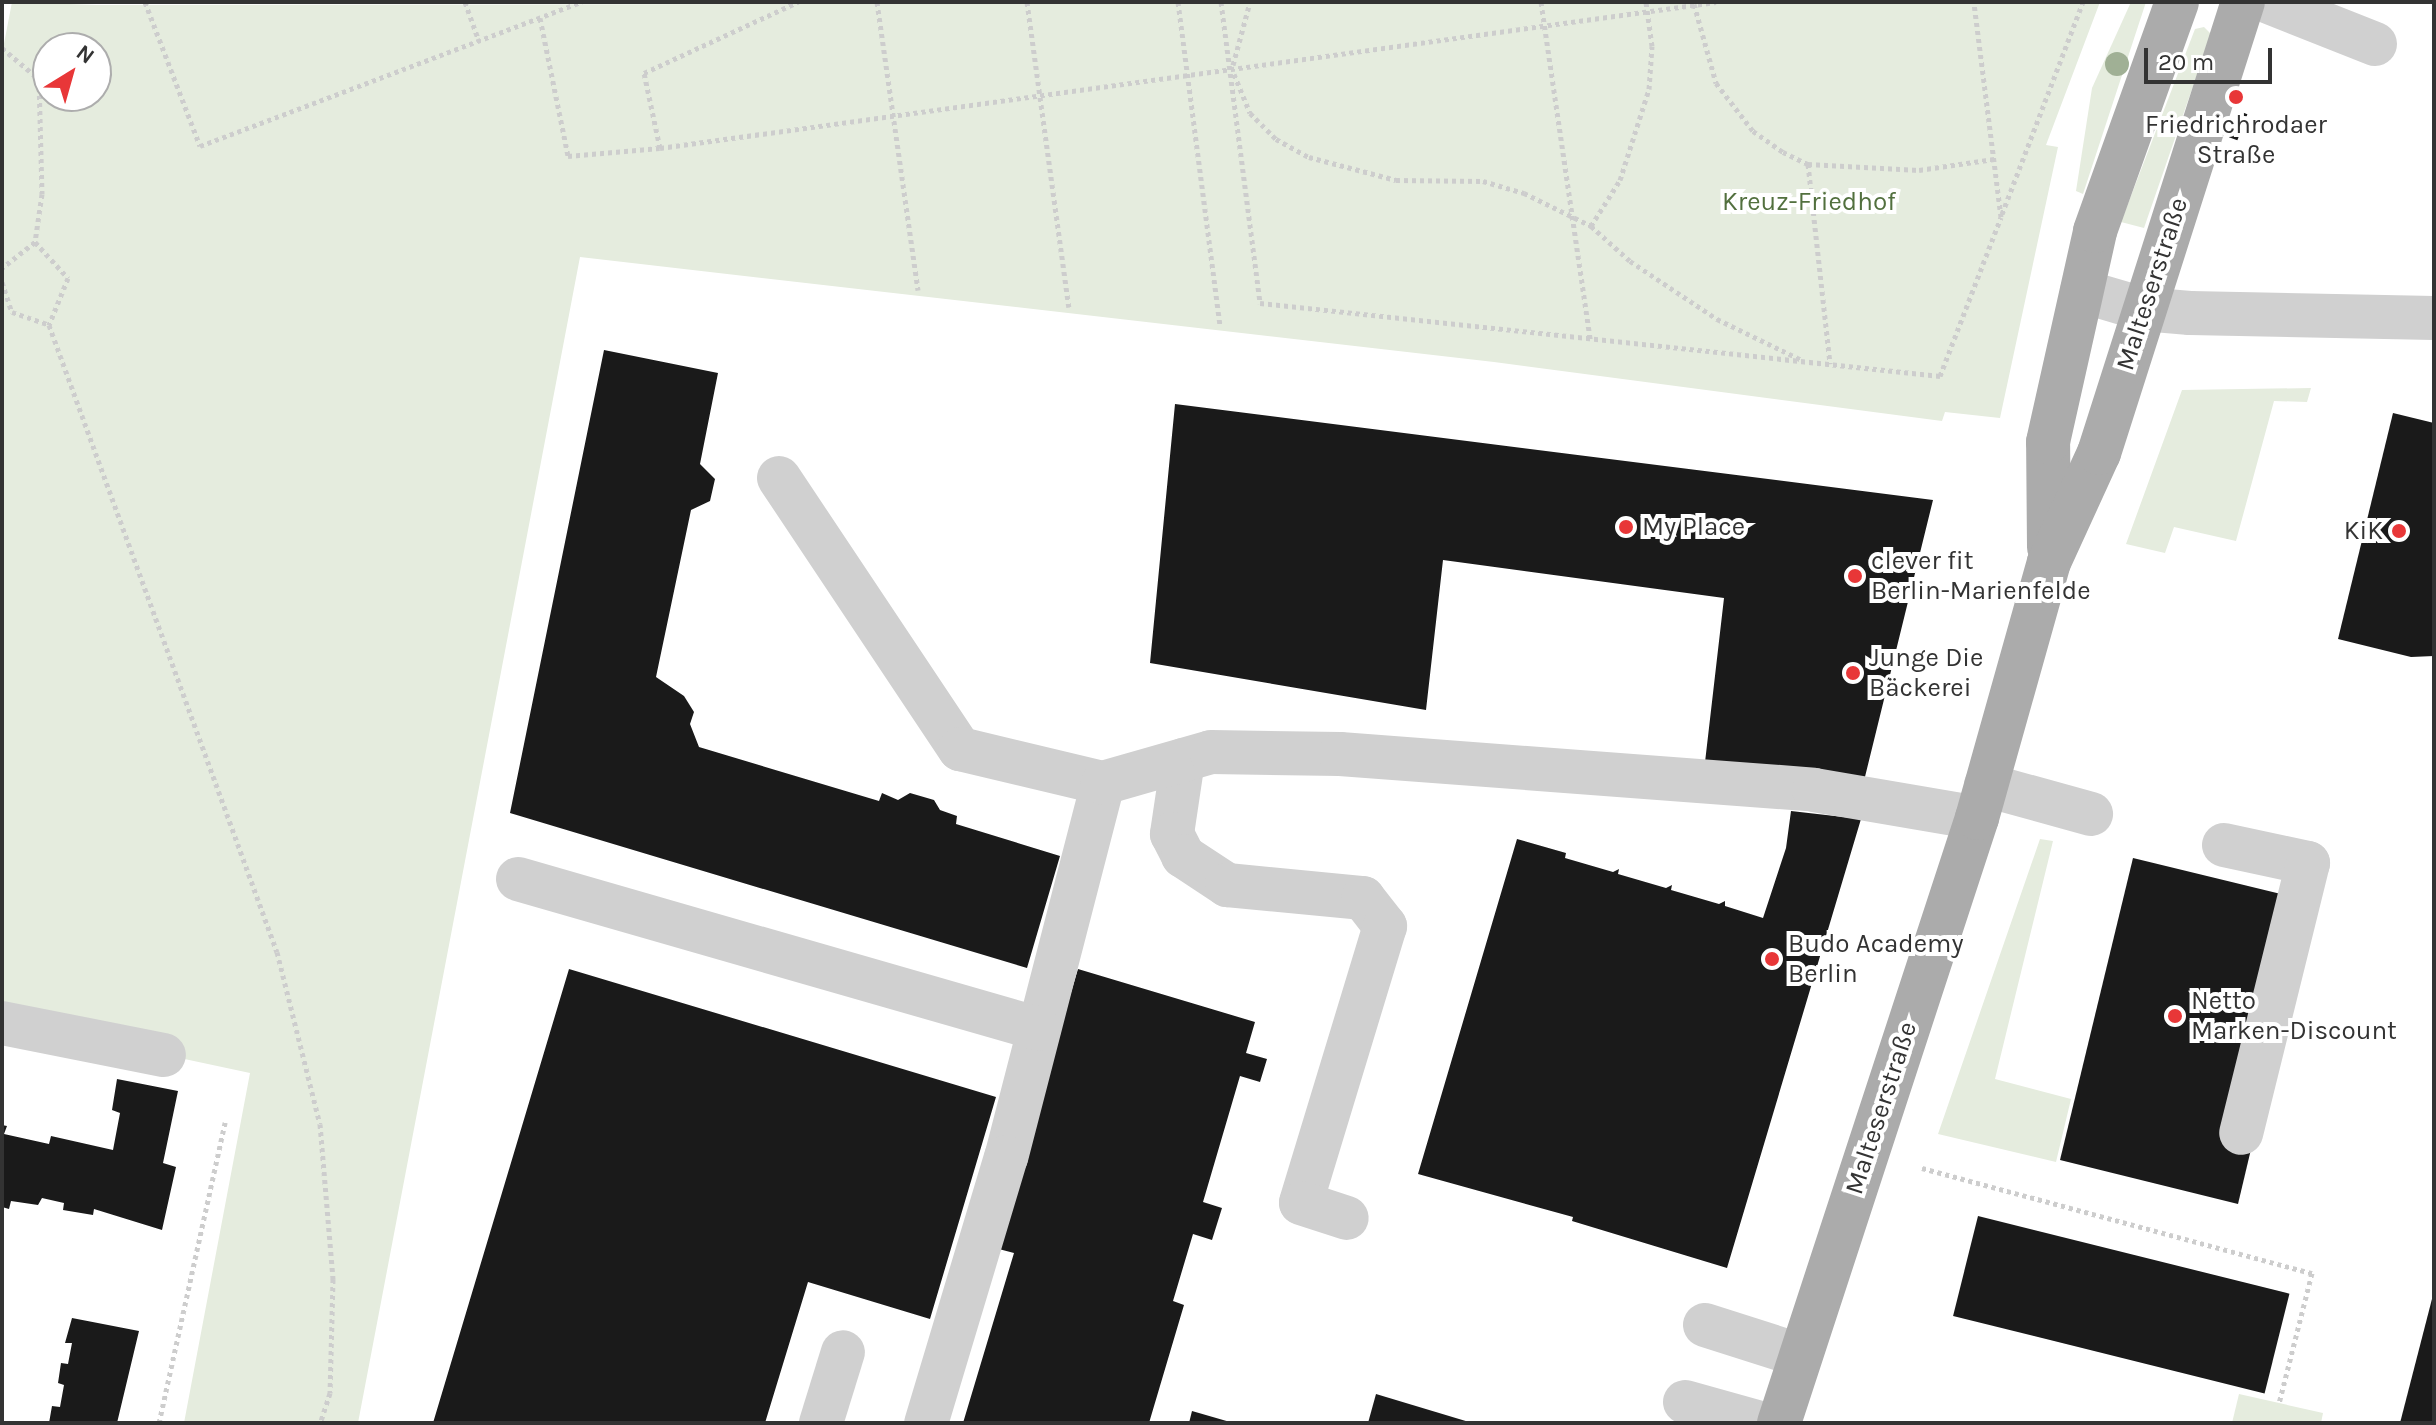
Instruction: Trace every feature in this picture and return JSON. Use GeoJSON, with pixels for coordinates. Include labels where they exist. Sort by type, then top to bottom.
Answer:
{"type":"FeatureCollection","features":[{"type":"Feature","properties":{"kind":"main road","name":"Malteserstraße"},"geometry":{"type":"LineString","coordinates":[[2049,562],[2048,442],[2082,291],[2104,204],[2177,2]]}},
{"type":"Feature","properties":{"kind":"main road","name":"Malteserstraße"},"geometry":{"type":"LineString","coordinates":[[1779,1423],[1982,802],[2049,562],[2099,453],[2242,4]]}},
{"type":"Feature","properties":{"kind":"street"},"geometry":{"type":"LineString","coordinates":[[2242,4],[2375,44]]}},
{"type":"Feature","properties":{"kind":"street"},"geometry":{"type":"LineString","coordinates":[[2082,291],[2143,309],[2434,318]]}},
{"type":"Feature","properties":{"kind":"street"},"geometry":{"type":"LineString","coordinates":[[779,478],[960,749],[1103,783],[1211,752],[1340,754],[1982,802],[2091,814]]}},
{"type":"Feature","properties":{"kind":"street"},"geometry":{"type":"LineString","coordinates":[[1183,760],[1172,834],[1183,856],[1227,885],[1363,898],[1385,926],[1301,1203],[1347,1218]]}},
{"type":"Feature","properties":{"kind":"street"},"geometry":{"type":"LineString","coordinates":[[926,1423],[1039,1029],[1103,783]]}},
{"type":"Feature","properties":{"kind":"street"},"geometry":{"type":"LineString","coordinates":[[2224,845],[2308,863],[2241,1133]]}},
{"type":"Feature","properties":{"kind":"street"},"geometry":{"type":"LineString","coordinates":[[518,879],[1039,1029]]}},
{"type":"Feature","properties":{"kind":"street"},"geometry":{"type":"LineString","coordinates":[[2,1023],[164,1055]]}},
{"type":"Feature","properties":{"kind":"street"},"geometry":{"type":"LineString","coordinates":[[1705,1325],[1799,1355]]}},
{"type":"Feature","properties":{"kind":"street"},"geometry":{"type":"LineString","coordinates":[[821,1423],[843,1352]]}},
{"type":"Feature","properties":{"kind":"street"},"geometry":{"type":"LineString","coordinates":[[1685,1402],[1760,1423]]}},
{"type":"Feature","properties":{"kind":"path"},"geometry":{"type":"LineString","coordinates":[[145,2],[200,146],[582,2]]}},
{"type":"Feature","properties":{"kind":"path"},"geometry":{"type":"LineString","coordinates":[[465,2],[479,41]]}},
{"type":"Feature","properties":{"kind":"path"},"geometry":{"type":"LineString","coordinates":[[660,148],[644,73],[798,2]]}},
{"type":"Feature","properties":{"kind":"path"},"geometry":{"type":"LineString","coordinates":[[877,2],[918,290]]}},
{"type":"Feature","properties":{"kind":"path"},"geometry":{"type":"LineString","coordinates":[[1027,2],[1069,307]]}},
{"type":"Feature","properties":{"kind":"path"},"geometry":{"type":"LineString","coordinates":[[1178,2],[1220,325]]}},
{"type":"Feature","properties":{"kind":"path"},"geometry":{"type":"LineString","coordinates":[[1221,2],[1232,68],[1260,303],[1940,376],[2083,2]]}},
{"type":"Feature","properties":{"kind":"path"},"geometry":{"type":"LineString","coordinates":[[1250,2],[1232,68],[1250,113],[1276,139],[1309,157],[1396,180],[1483,181],[1572,215],[1591,226],[1670,291],[1806,362]]}},
{"type":"Feature","properties":{"kind":"path"},"geometry":{"type":"LineString","coordinates":[[1541,2],[1590,339]]}},
{"type":"Feature","properties":{"kind":"path"},"geometry":{"type":"LineString","coordinates":[[1591,226],[1620,180],[1637,135],[1649,89],[1646,2]]}},
{"type":"Feature","properties":{"kind":"path"},"geometry":{"type":"LineString","coordinates":[[540,18],[568,156],[660,148],[1716,2]]}},
{"type":"Feature","properties":{"kind":"path"},"geometry":{"type":"LineString","coordinates":[[1974,2],[2001,217]]}},
{"type":"Feature","properties":{"kind":"path"},"geometry":{"type":"LineString","coordinates":[[1694,4],[1707,61],[1731,105],[1753,131],[1808,164],[1919,170],[1994,159]]}},
{"type":"Feature","properties":{"kind":"path"},"geometry":{"type":"LineString","coordinates":[[2,48],[39,79],[42,194],[35,242],[2,268]]}},
{"type":"Feature","properties":{"kind":"path"},"geometry":{"type":"LineString","coordinates":[[1808,164],[1830,364]]}},
{"type":"Feature","properties":{"kind":"path"},"geometry":{"type":"LineString","coordinates":[[35,242],[68,278],[49,325],[277,952],[320,1124],[333,1279],[330,1393],[320,1423]]}},
{"type":"Feature","properties":{"kind":"path"},"geometry":{"type":"LineString","coordinates":[[2,282],[12,312],[49,325]]}},
{"type":"Feature","properties":{"kind":"path"},"geometry":{"type":"LineString","coordinates":[[159,1423],[225,1122]]}},
{"type":"Feature","properties":{"kind":"path"},"geometry":{"type":"LineString","coordinates":[[1922,1168],[2312,1273],[2279,1403]]}},
{"type":"Feature","properties":{"kind":"green space","name":"Kreuz-Friedhof"},"geometry":{"type":"Polygon","coordinates":[[[12,2],[97,5],[2100,2],[2046,145],[2058,147],[2000,418],[1945,412],[1942,421],[1494,362],[580,257],[358,1423],[184,1423],[250,1073],[2,1020],[2,54],[12,2]]]}},
{"type":"Feature","properties":{"kind":"green space"},"geometry":{"type":"Polygon","coordinates":[[[2131,2],[2146,2],[2083,194],[2076,191],[2092,88],[2131,2]]]}},
{"type":"Feature","properties":{"kind":"green space"},"geometry":{"type":"Polygon","coordinates":[[[2204,27],[2211,34],[2144,228],[2121,222],[2195,29],[2204,27]]]}},
{"type":"Feature","properties":{"kind":"green space"},"geometry":{"type":"Polygon","coordinates":[[[2311,388],[2307,402],[2274,401],[2236,541],[2174,527],[2165,553],[2126,544],[2182,390],[2311,388]]]}},
{"type":"Feature","properties":{"kind":"green space"},"geometry":{"type":"Polygon","coordinates":[[[2040,839],[2053,841],[1995,1079],[2071,1099],[2056,1162],[1938,1134],[2040,839]]]}},
{"type":"Feature","properties":{"kind":"green space"},"geometry":{"type":"Polygon","coordinates":[[[2239,1394],[2323,1413],[2321,1423],[2232,1423],[2239,1394]]]}},
{"type":"Feature","properties":{"kind":"building"},"geometry":{"type":"Polygon","coordinates":[[[2239,111],[2247,114],[2237,140],[2229,137],[2239,111]]]}},
{"type":"Feature","properties":{"kind":"building"},"geometry":{"type":"Polygon","coordinates":[[[604,350],[718,373],[700,464],[715,479],[710,501],[691,510],[656,677],[684,696],[694,712],[690,724],[699,747],[879,801],[882,793],[898,800],[910,793],[934,800],[940,810],[957,816],[956,824],[1060,856],[1027,968],[510,813],[604,350]]]}},
{"type":"Feature","properties":{"kind":"building"},"geometry":{"type":"Polygon","coordinates":[[[1175,404],[1933,500],[1862,789],[1704,771],[1724,598],[1443,560],[1426,710],[1150,663],[1175,404]]]}},
{"type":"Feature","properties":{"kind":"building","name":"KiK"},"geometry":{"type":"Polygon","coordinates":[[[2393,413],[2434,423],[2434,656],[2411,657],[2338,639],[2393,413]]]}},
{"type":"Feature","properties":{"kind":"building"},"geometry":{"type":"Polygon","coordinates":[[[1791,811],[1861,819],[1727,1268],[1572,1221],[1573,1217],[1418,1174],[1517,839],[1566,853],[1565,858],[1613,872],[1619,869],[1618,874],[1666,888],[1672,885],[1671,890],[1719,904],[1725,901],[1725,906],[1763,918],[1786,848],[1791,811]]]}},
{"type":"Feature","properties":{"kind":"building","name":"Netto Marken-Discount"},"geometry":{"type":"Polygon","coordinates":[[[2133,858],[2285,895],[2252,1145],[2238,1204],[2060,1160],[2133,858]]]}},
{"type":"Feature","properties":{"kind":"building"},"geometry":{"type":"Polygon","coordinates":[[[569,969],[996,1097],[930,1319],[808,1282],[765,1423],[433,1423],[569,969]]]}},
{"type":"Feature","properties":{"kind":"building"},"geometry":{"type":"Polygon","coordinates":[[[1078,969],[1255,1022],[1246,1053],[1267,1059],[1260,1082],[1240,1076],[1203,1202],[1222,1208],[1212,1240],[1193,1234],[1173,1301],[1184,1305],[1149,1423],[963,1423],[1014,1253],[995,1248],[1078,969]]]}},
{"type":"Feature","properties":{"kind":"building"},"geometry":{"type":"Polygon","coordinates":[[[117,1079],[178,1091],[163,1163],[176,1167],[162,1230],[94,1209],[93,1215],[63,1210],[64,1203],[42,1198],[38,1205],[11,1201],[9,1209],[2,1207],[2,1125],[7,1126],[4,1134],[49,1144],[51,1136],[113,1150],[120,1113],[112,1110],[117,1079]]]}},
{"type":"Feature","properties":{"kind":"building"},"geometry":{"type":"Polygon","coordinates":[[[1978,1216],[2289,1294],[2265,1394],[1953,1316],[1978,1216]]]}},
{"type":"Feature","properties":{"kind":"building"},"geometry":{"type":"Polygon","coordinates":[[[2433,1295],[2434,1423],[2400,1423],[2433,1295]]]}},
{"type":"Feature","properties":{"kind":"building"},"geometry":{"type":"Polygon","coordinates":[[[72,1318],[139,1331],[117,1423],[49,1423],[52,1406],[60,1407],[64,1385],[58,1383],[61,1363],[68,1364],[72,1343],[65,1343],[72,1318]]]}},
{"type":"Feature","properties":{"kind":"building"},"geometry":{"type":"Polygon","coordinates":[[[1376,1394],[1469,1422],[1469,1423],[1368,1423],[1376,1394]]]}},
{"type":"Feature","properties":{"kind":"building"},"geometry":{"type":"Polygon","coordinates":[[[1192,1411],[1230,1422],[1230,1423],[1189,1423],[1192,1411]]]}},
{"type":"Feature","properties":{"kind":"place","name":"Friedrichrodaer Straße"},"geometry":{"type":"Point","coordinates":[2236,97]}},
{"type":"Feature","properties":{"kind":"place","name":"My Place"},"geometry":{"type":"Point","coordinates":[1626,527]}},
{"type":"Feature","properties":{"kind":"place","name":"KiK"},"geometry":{"type":"Point","coordinates":[2399,531]}},
{"type":"Feature","properties":{"kind":"place","name":"clever fit Berlin-Marienfelde"},"geometry":{"type":"Point","coordinates":[1855,576]}},
{"type":"Feature","properties":{"kind":"place","name":"Junge Die Bäckerei"},"geometry":{"type":"Point","coordinates":[1853,673]}},
{"type":"Feature","properties":{"kind":"place","name":"Budo Academy Berlin"},"geometry":{"type":"Point","coordinates":[1772,959]}},
{"type":"Feature","properties":{"kind":"place","name":"Netto Marken-Discount"},"geometry":{"type":"Point","coordinates":[2175,1016]}}]}
